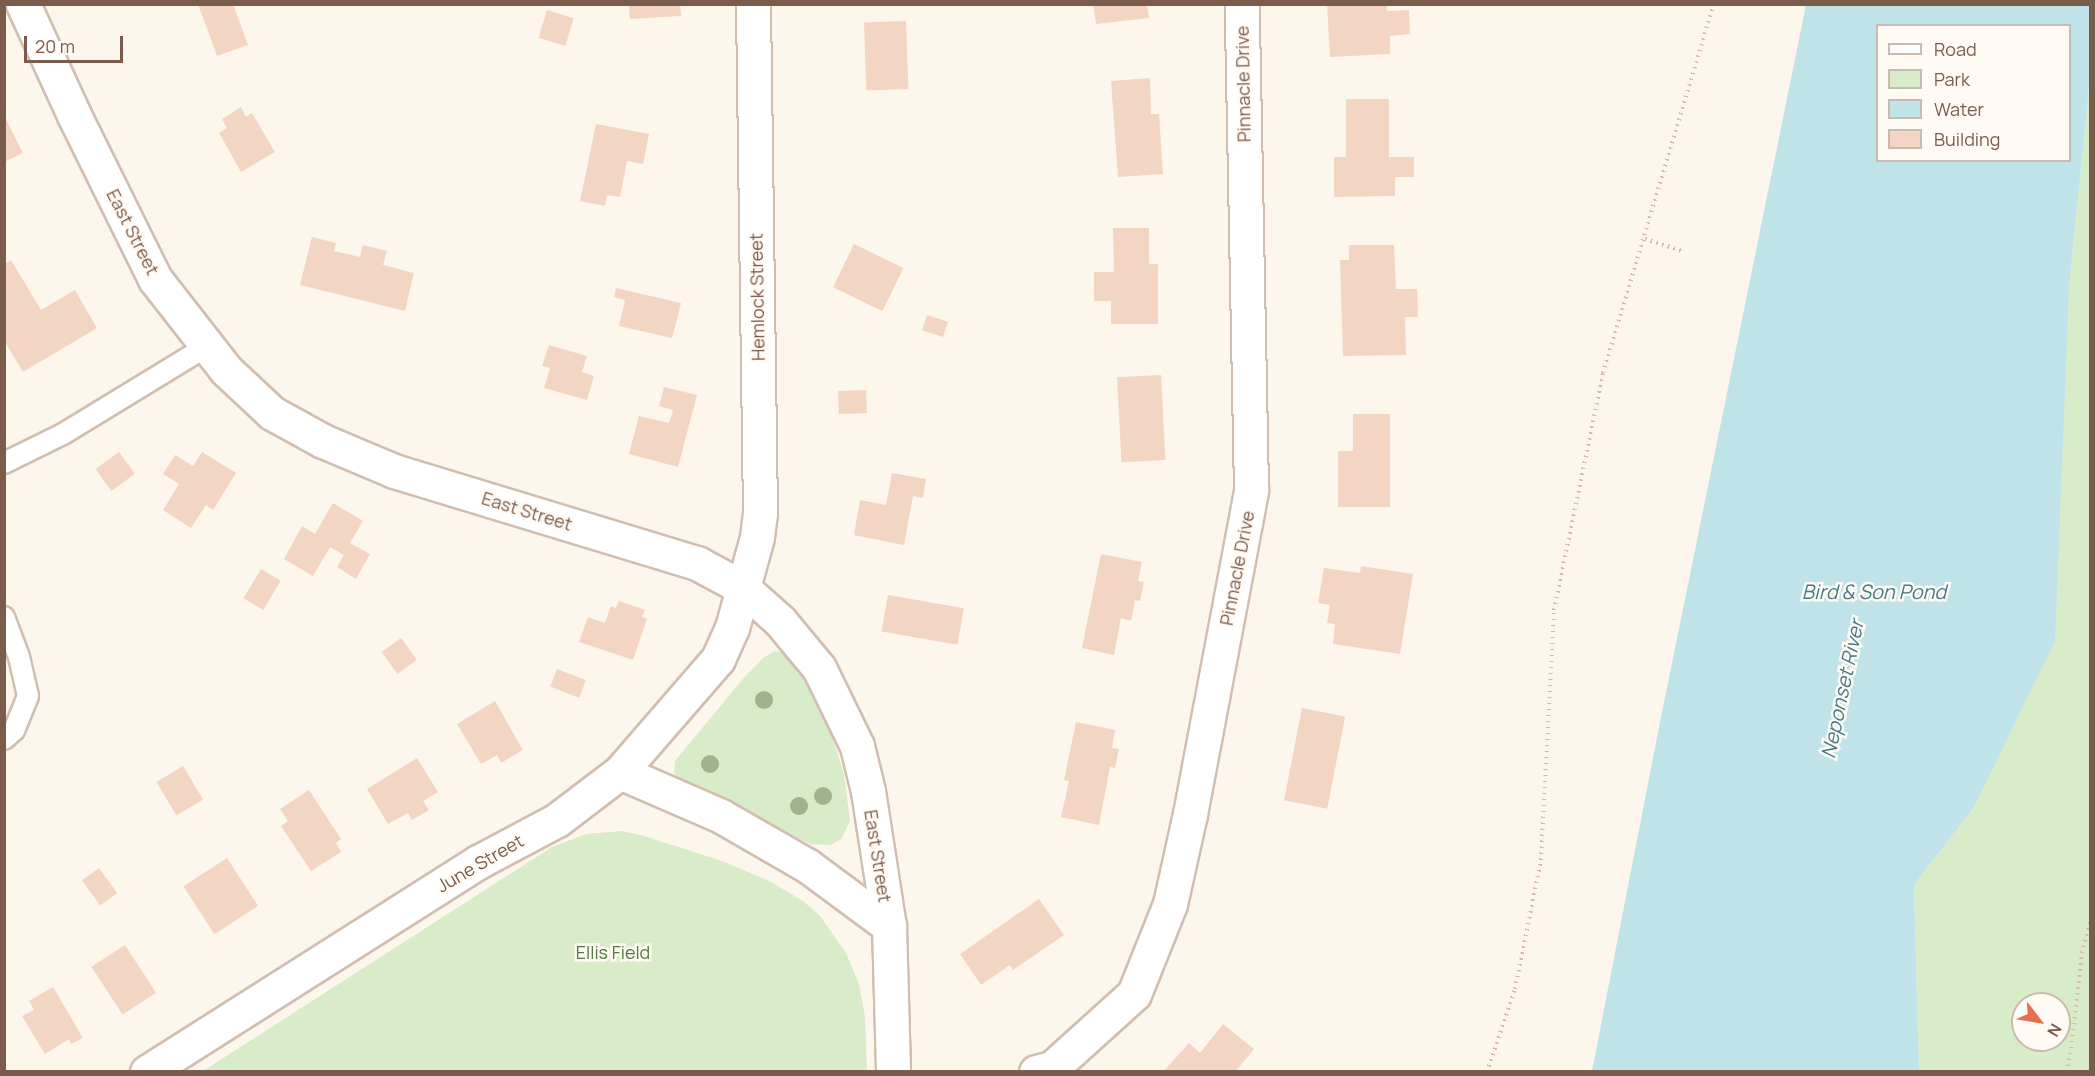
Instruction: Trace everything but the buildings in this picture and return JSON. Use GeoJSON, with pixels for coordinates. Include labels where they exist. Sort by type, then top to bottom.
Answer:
{"type":"FeatureCollection","features":[{"type":"Feature","properties":{"kind":"street","name":"East Street"},"geometry":{"type":"LineString","coordinates":[[23,4],[74,115],[155,279],[226,370],[272,413],[323,441],[394,471],[696,562],[743,588],[780,621],[819,668],[857,746],[868,791],[890,926],[892,1071]]}},
{"type":"Feature","properties":{"kind":"street","name":"Hemlock Street"},"geometry":{"type":"LineString","coordinates":[[743,588],[757,537],[760,513],[753,4]]}},
{"type":"Feature","properties":{"kind":"street","name":"Pinnacle Drive"},"geometry":{"type":"LineString","coordinates":[[1036,1071],[1052,1068],[1134,994],[1170,904],[1193,803],[1251,490],[1242,4]]}},
{"type":"Feature","properties":{"kind":"street","name":"June Street"},"geometry":{"type":"LineString","coordinates":[[147,1071],[478,862],[557,820],[620,772],[718,659],[732,628],[743,588]]}},
{"type":"Feature","properties":{"kind":"street"},"geometry":{"type":"LineString","coordinates":[[620,772],[740,827],[808,866],[890,926]]}},
{"type":"Feature","properties":{"kind":"lane"},"geometry":{"type":"LineString","coordinates":[[4,463],[63,434],[207,346]]}},
{"type":"Feature","properties":{"kind":"lane"},"geometry":{"type":"LineString","coordinates":[[4,617],[19,657],[28,696],[14,730],[4,739]]}},
{"type":"Feature","properties":{"kind":"path"},"geometry":{"type":"LineString","coordinates":[[1488,1071],[1515,989],[1541,860],[1554,610],[1603,373],[1714,4]]}},
{"type":"Feature","properties":{"kind":"path"},"geometry":{"type":"LineString","coordinates":[[1645,239],[1681,251]]}},
{"type":"Feature","properties":{"kind":"path"},"geometry":{"type":"LineString","coordinates":[[2068,1071],[2082,953],[2091,922]]}},
{"type":"Feature","properties":{"kind":"green space"},"geometry":{"type":"Polygon","coordinates":[[[2090,78],[2090,1071],[1919,1071],[1914,885],[1974,807],[2069,288],[2090,78]]]}},
{"type":"Feature","properties":{"kind":"green space"},"geometry":{"type":"Polygon","coordinates":[[[775,651],[785,653],[800,672],[829,727],[844,774],[850,821],[841,839],[831,845],[811,844],[678,785],[674,772],[675,761],[742,680],[763,658],[775,651]]]}},
{"type":"Feature","properties":{"kind":"green space","name":"Ellis Field"},"geometry":{"type":"Polygon","coordinates":[[[622,831],[725,862],[771,882],[803,901],[820,916],[846,953],[859,984],[865,1017],[867,1071],[203,1071],[552,847],[586,834],[622,831]]]}},
{"type":"Feature","properties":{"kind":"water","name":"Bird & Son Pond"},"geometry":{"type":"Polygon","coordinates":[[[1806,5],[2090,5],[2090,78],[2069,288],[2055,641],[1974,807],[1914,885],[1919,1071],[1592,1071],[1660,722],[1806,5]]]}},
{"type":"Feature","properties":{"kind":"water label","name":"Neponset River"},"geometry":{"type":"Point","coordinates":[1842,689]}}]}
